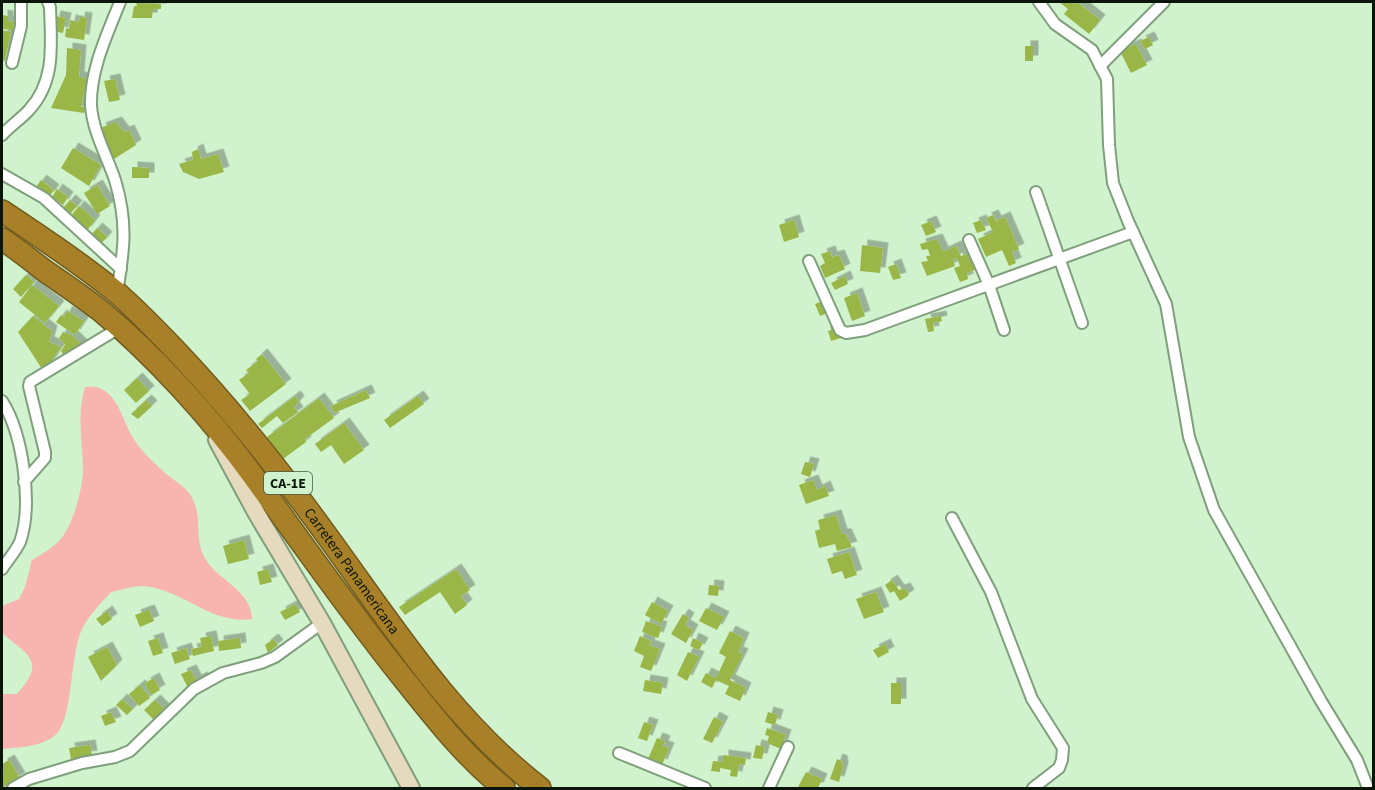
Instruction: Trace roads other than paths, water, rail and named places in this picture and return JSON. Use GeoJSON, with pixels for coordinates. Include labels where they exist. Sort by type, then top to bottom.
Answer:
{"type":"FeatureCollection","features":[{"type":"Feature","properties":{"kind":"highway","name":"Carretera Panamericana"},"geometry":{"type":"LineString","coordinates":[[2,211],[117,293],[197,373],[252,438],[316,521],[427,675],[499,755],[540,789]]}},
{"type":"Feature","properties":{"kind":"highway","name":"Carretera Panamericana"},"geometry":{"type":"LineString","coordinates":[[2,239],[100,310],[168,375],[254,477],[288,526],[417,697],[484,773],[504,789]]}},
{"type":"Feature","properties":{"kind":"main road"},"geometry":{"type":"LineString","coordinates":[[203,415],[257,514],[322,623],[411,789]]}},
{"type":"Feature","properties":{"kind":"street"},"geometry":{"type":"LineString","coordinates":[[12,63],[21,26],[21,2]]}},
{"type":"Feature","properties":{"kind":"street"},"geometry":{"type":"LineString","coordinates":[[2,135],[29,110],[43,91],[51,60],[48,2]]}},
{"type":"Feature","properties":{"kind":"street"},"geometry":{"type":"LineString","coordinates":[[117,293],[125,231],[124,218],[115,182],[93,121],[91,106],[92,80],[120,2]]}},
{"type":"Feature","properties":{"kind":"street"},"geometry":{"type":"LineString","coordinates":[[1039,2],[1055,24],[1092,50],[1107,79],[1109,145],[1113,183],[1167,304],[1190,437],[1214,510],[1247,565],[1321,701],[1358,760],[1368,789]]}},
{"type":"Feature","properties":{"kind":"street"},"geometry":{"type":"LineString","coordinates":[[1100,66],[1164,2]]}},
{"type":"Feature","properties":{"kind":"street"},"geometry":{"type":"LineString","coordinates":[[2,174],[44,198],[121,269]]}},
{"type":"Feature","properties":{"kind":"street"},"geometry":{"type":"LineString","coordinates":[[1036,192],[1082,322]]}},
{"type":"Feature","properties":{"kind":"street"},"geometry":{"type":"LineString","coordinates":[[810,261],[840,330],[846,333],[866,330],[1133,232]]}},
{"type":"Feature","properties":{"kind":"street"},"geometry":{"type":"LineString","coordinates":[[969,240],[989,285],[1004,330]]}},
{"type":"Feature","properties":{"kind":"street"},"geometry":{"type":"LineString","coordinates":[[24,482],[45,458],[30,382],[119,328]]}},
{"type":"Feature","properties":{"kind":"street"},"geometry":{"type":"LineString","coordinates":[[2,401],[9,412],[24,463],[26,504],[20,543],[2,569]]}},
{"type":"Feature","properties":{"kind":"street"},"geometry":{"type":"LineString","coordinates":[[952,518],[991,592],[1032,699],[1063,748],[1059,768],[1033,789]]}},
{"type":"Feature","properties":{"kind":"street"},"geometry":{"type":"LineString","coordinates":[[13,789],[29,779],[130,751],[194,689],[224,673],[275,657],[322,623]]}},
{"type":"Feature","properties":{"kind":"street"},"geometry":{"type":"LineString","coordinates":[[769,789],[788,747]]}},
{"type":"Feature","properties":{"kind":"street"},"geometry":{"type":"LineString","coordinates":[[619,753],[705,789]]}}]}
